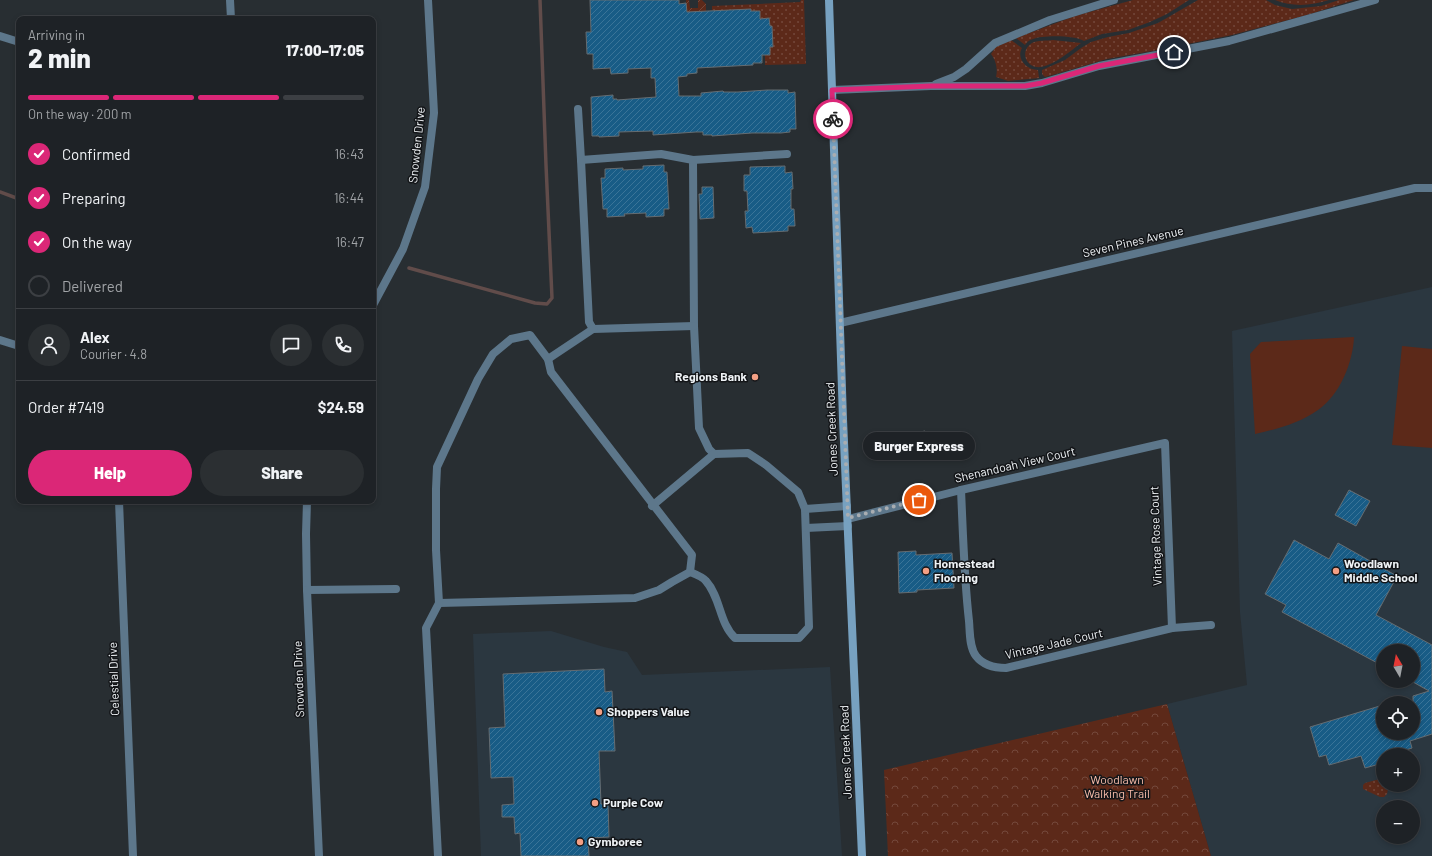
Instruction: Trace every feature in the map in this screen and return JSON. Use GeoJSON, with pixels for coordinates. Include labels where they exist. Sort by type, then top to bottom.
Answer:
{"type":"FeatureCollection","features":[{"type":"Feature","properties":{"kind":"main road","name":"Jones Creek Road"},"geometry":{"type":"LineString","coordinates":[[829,0],[847,506],[862,856]]}},
{"type":"Feature","properties":{"kind":"street"},"geometry":{"type":"LineString","coordinates":[[230,0],[231,16]]}},
{"type":"Feature","properties":{"kind":"street","name":"Snowden Drive"},"geometry":{"type":"LineString","coordinates":[[376,299],[403,249],[425,187],[434,113],[428,0]]}},
{"type":"Feature","properties":{"kind":"street"},"geometry":{"type":"LineString","coordinates":[[931,86],[966,69],[995,42],[1050,20],[1114,0]]}},
{"type":"Feature","properties":{"kind":"street"},"geometry":{"type":"LineString","coordinates":[[832,90],[931,86],[1025,86],[1042,83],[1099,66],[1229,41],[1375,0]]}},
{"type":"Feature","properties":{"kind":"street"},"geometry":{"type":"LineString","coordinates":[[0,36],[16,41]]}},
{"type":"Feature","properties":{"kind":"street"},"geometry":{"type":"LineString","coordinates":[[578,109],[589,322],[593,328]]}},
{"type":"Feature","properties":{"kind":"street"},"geometry":{"type":"LineString","coordinates":[[581,160],[661,154],[693,160],[787,154]]}},
{"type":"Feature","properties":{"kind":"street"},"geometry":{"type":"LineString","coordinates":[[693,160],[694,326],[699,428],[709,449],[714,454]]}},
{"type":"Feature","properties":{"kind":"street","name":"Seven Pines Avenue"},"geometry":{"type":"LineString","coordinates":[[840,324],[1415,188],[1432,188]]}},
{"type":"Feature","properties":{"kind":"street"},"geometry":{"type":"LineString","coordinates":[[548,359],[593,328],[694,326]]}},
{"type":"Feature","properties":{"kind":"street"},"geometry":{"type":"LineString","coordinates":[[438,856],[426,628],[439,603],[436,550],[437,467],[478,379],[493,354],[511,339],[530,335],[548,359],[551,372],[652,506],[692,556],[690,572]]}},
{"type":"Feature","properties":{"kind":"street"},"geometry":{"type":"LineString","coordinates":[[0,340],[16,345]]}},
{"type":"Feature","properties":{"kind":"street","name":"Shenandoah View Court"},"geometry":{"type":"LineString","coordinates":[[806,528],[848,522],[961,490],[1165,443]]}},
{"type":"Feature","properties":{"kind":"street","name":"Vintage Rose Court"},"geometry":{"type":"LineString","coordinates":[[1165,443],[1172,628]]}},
{"type":"Feature","properties":{"kind":"street"},"geometry":{"type":"LineString","coordinates":[[652,506],[714,454],[748,453],[766,465],[798,492],[805,509],[810,627],[799,638],[734,638],[728,632],[716,596],[706,580],[690,572]]}},
{"type":"Feature","properties":{"kind":"street","name":"Vintage Jade Court"},"geometry":{"type":"LineString","coordinates":[[961,490],[965,587],[971,646],[975,656],[985,663],[995,668],[1006,668],[1172,628],[1211,625]]}},
{"type":"Feature","properties":{"kind":"street","name":"Celestial Drive"},"geometry":{"type":"LineString","coordinates":[[119,504],[133,856]]}},
{"type":"Feature","properties":{"kind":"street","name":"Snowden Drive"},"geometry":{"type":"LineString","coordinates":[[307,504],[307,590],[319,856]]}},
{"type":"Feature","properties":{"kind":"street"},"geometry":{"type":"LineString","coordinates":[[805,509],[847,506]]}},
{"type":"Feature","properties":{"kind":"street"},"geometry":{"type":"LineString","coordinates":[[439,603],[635,598],[659,590],[690,572]]}},
{"type":"Feature","properties":{"kind":"street"},"geometry":{"type":"LineString","coordinates":[[307,590],[396,588]]}},
{"type":"Feature","properties":{"kind":"shaded area","name":"Woodlawn Middle School"},"geometry":{"type":"Polygon","coordinates":[[[1432,287],[1432,856],[1211,856],[1167,704],[1247,685],[1240,612],[1232,331],[1432,287]]]}},
{"type":"Feature","properties":{"kind":"shaded area"},"geometry":{"type":"Polygon","coordinates":[[[551,631],[604,647],[627,652],[642,675],[830,667],[842,856],[481,856],[473,634],[551,631]]]}},
{"type":"Feature","properties":{"kind":"green space"},"geometry":{"type":"Polygon","coordinates":[[[686,0],[689,0],[690,8],[698,8],[698,0],[702,0],[706,4],[706,11],[703,11],[687,21],[686,0]]]}},
{"type":"Feature","properties":{"kind":"green space"},"geometry":{"type":"Polygon","coordinates":[[[801,0],[804,0],[806,64],[765,65],[765,55],[770,55],[770,47],[773,46],[772,26],[770,26],[769,18],[760,19],[760,11],[751,11],[751,9],[728,10],[714,13],[714,10],[712,10],[712,6],[800,2],[801,0]]]}},
{"type":"Feature","properties":{"kind":"green space"},"geometry":{"type":"Polygon","coordinates":[[[1133,0],[1189,0],[1167,14],[1150,22],[1128,30],[1102,34],[1084,41],[1059,36],[1044,37],[1030,40],[1025,45],[1016,38],[1075,16],[1133,0]]]}},
{"type":"Feature","properties":{"kind":"green space"},"geometry":{"type":"Polygon","coordinates":[[[1198,0],[1266,0],[1275,5],[1292,9],[1321,6],[1339,0],[1354,0],[1307,15],[1232,35],[1107,59],[1045,77],[1042,74],[1042,70],[1065,60],[1091,42],[1129,33],[1158,23],[1198,0]]]}},
{"type":"Feature","properties":{"kind":"green space"},"geometry":{"type":"Polygon","coordinates":[[[1275,0],[1329,0],[1315,4],[1295,5],[1275,0]]]}},
{"type":"Feature","properties":{"kind":"green space"},"geometry":{"type":"Polygon","coordinates":[[[1011,40],[1022,48],[1020,56],[1023,63],[1030,68],[1038,70],[1039,78],[1008,81],[996,77],[996,65],[991,54],[996,47],[1011,40]]]}},
{"type":"Feature","properties":{"kind":"green space"},"geometry":{"type":"Polygon","coordinates":[[[1053,40],[1081,43],[1062,57],[1047,65],[1036,67],[1028,62],[1025,55],[1028,46],[1037,41],[1053,40]]]}},
{"type":"Feature","properties":{"kind":"green space"},"geometry":{"type":"Polygon","coordinates":[[[1354,337],[1351,357],[1344,377],[1333,396],[1326,404],[1304,419],[1280,428],[1255,434],[1250,354],[1261,342],[1354,337]]]}},
{"type":"Feature","properties":{"kind":"green space"},"geometry":{"type":"Polygon","coordinates":[[[1402,346],[1432,349],[1432,448],[1392,445],[1402,346]]]}},
{"type":"Feature","properties":{"kind":"green space","name":"Woodlawn Walking Trail"},"geometry":{"type":"Polygon","coordinates":[[[1167,704],[1211,856],[888,856],[884,770],[1167,704]]]}},
{"type":"Feature","properties":{"kind":"green space"},"geometry":{"type":"Polygon","coordinates":[[[1376,780],[1376,792],[1387,792],[1387,794],[1384,797],[1380,797],[1363,789],[1363,785],[1376,780]]]}},
{"type":"Feature","properties":{"kind":"building"},"geometry":{"type":"Polygon","coordinates":[[[590,0],[679,0],[679,4],[686,3],[687,12],[751,9],[751,11],[760,11],[760,19],[769,18],[770,26],[772,26],[773,47],[770,47],[770,55],[762,55],[762,63],[753,63],[753,65],[697,68],[697,73],[678,77],[679,96],[701,96],[701,93],[723,91],[738,92],[788,90],[788,93],[795,92],[796,129],[790,129],[790,132],[781,133],[752,133],[712,136],[703,135],[703,132],[653,135],[653,131],[619,132],[619,136],[592,136],[591,97],[613,95],[613,99],[617,100],[656,97],[655,78],[651,78],[651,68],[628,69],[628,73],[611,74],[610,68],[593,69],[593,54],[587,54],[586,32],[591,32],[590,0]]]}},
{"type":"Feature","properties":{"kind":"building"},"geometry":{"type":"Polygon","coordinates":[[[664,165],[664,172],[667,172],[669,209],[664,209],[664,216],[646,217],[646,213],[624,214],[625,216],[607,217],[607,209],[603,209],[601,178],[605,178],[605,169],[643,169],[643,166],[664,165]]]}},
{"type":"Feature","properties":{"kind":"building"},"geometry":{"type":"Polygon","coordinates":[[[785,166],[785,173],[792,172],[793,189],[791,189],[791,209],[794,209],[795,226],[788,226],[788,231],[753,233],[752,227],[746,228],[745,211],[748,211],[747,191],[744,191],[744,175],[750,175],[750,167],[785,166]]]}},
{"type":"Feature","properties":{"kind":"building"},"geometry":{"type":"Polygon","coordinates":[[[702,187],[713,187],[714,218],[700,219],[699,194],[702,194],[702,187]]]}},
{"type":"Feature","properties":{"kind":"building"},"geometry":{"type":"Polygon","coordinates":[[[925,431],[930,451],[887,460],[883,442],[897,440],[896,437],[925,431]]]}},
{"type":"Feature","properties":{"kind":"building"},"geometry":{"type":"Polygon","coordinates":[[[1349,490],[1370,501],[1356,526],[1335,515],[1349,490]]]}},
{"type":"Feature","properties":{"kind":"building"},"geometry":{"type":"Polygon","coordinates":[[[1294,540],[1329,559],[1338,543],[1397,576],[1376,615],[1432,645],[1432,734],[1420,738],[1420,696],[1413,696],[1429,691],[1420,686],[1420,644],[1376,644],[1376,662],[1282,612],[1286,605],[1265,594],[1294,540]]]}},
{"type":"Feature","properties":{"kind":"building","name":"Homestead Flooring"},"geometry":{"type":"Polygon","coordinates":[[[916,551],[916,555],[952,553],[954,588],[917,590],[917,592],[899,593],[898,552],[916,551]]]}},
{"type":"Feature","properties":{"kind":"building"},"geometry":{"type":"Polygon","coordinates":[[[604,669],[605,692],[612,691],[615,751],[599,751],[601,804],[608,804],[609,837],[588,838],[589,856],[521,856],[520,833],[515,834],[514,817],[502,817],[502,805],[514,804],[513,777],[491,778],[489,728],[505,727],[503,674],[604,669]]]}},
{"type":"Feature","properties":{"kind":"building"},"geometry":{"type":"Polygon","coordinates":[[[1376,707],[1376,740],[1413,740],[1410,741],[1412,748],[1376,748],[1376,765],[1365,768],[1361,756],[1329,765],[1326,755],[1319,757],[1310,727],[1376,707]]]}},
{"type":"Feature","properties":{"kind":"waterway"},"geometry":{"type":"LineString","coordinates":[[409,268],[535,303],[547,304],[552,298],[540,0]]}},
{"type":"Feature","properties":{"kind":"waterway"},"geometry":{"type":"LineString","coordinates":[[0,192],[16,198]]}},
{"type":"Feature","properties":{"kind":"way so far"},"geometry":{"type":"LineString","coordinates":[[833,119],[848,518],[919,500]]}},
{"type":"Feature","properties":{"kind":"place","name":"Regions Bank"},"geometry":{"type":"Point","coordinates":[755,377]}},
{"type":"Feature","properties":{"kind":"place","name":"Burger Express"},"geometry":{"type":"Point","coordinates":[919,500]}},
{"type":"Feature","properties":{"kind":"place","name":"Homestead Flooring"},"geometry":{"type":"Point","coordinates":[926,571]}},
{"type":"Feature","properties":{"kind":"place","name":"Woodlawn Middle School"},"geometry":{"type":"Point","coordinates":[1336,571]}},
{"type":"Feature","properties":{"kind":"place","name":"Shoppers Value"},"geometry":{"type":"Point","coordinates":[599,712]}},
{"type":"Feature","properties":{"kind":"place","name":"Purple Cow"},"geometry":{"type":"Point","coordinates":[595,803]}},
{"type":"Feature","properties":{"kind":"place","name":"Gymboree"},"geometry":{"type":"Point","coordinates":[580,842]}},
{"type":"Feature","properties":{"kind":"route"},"geometry":{"type":"LineString","coordinates":[[833,119],[832,90],[931,86],[1025,86],[1042,83],[1099,66],[1174,52]]}}]}
